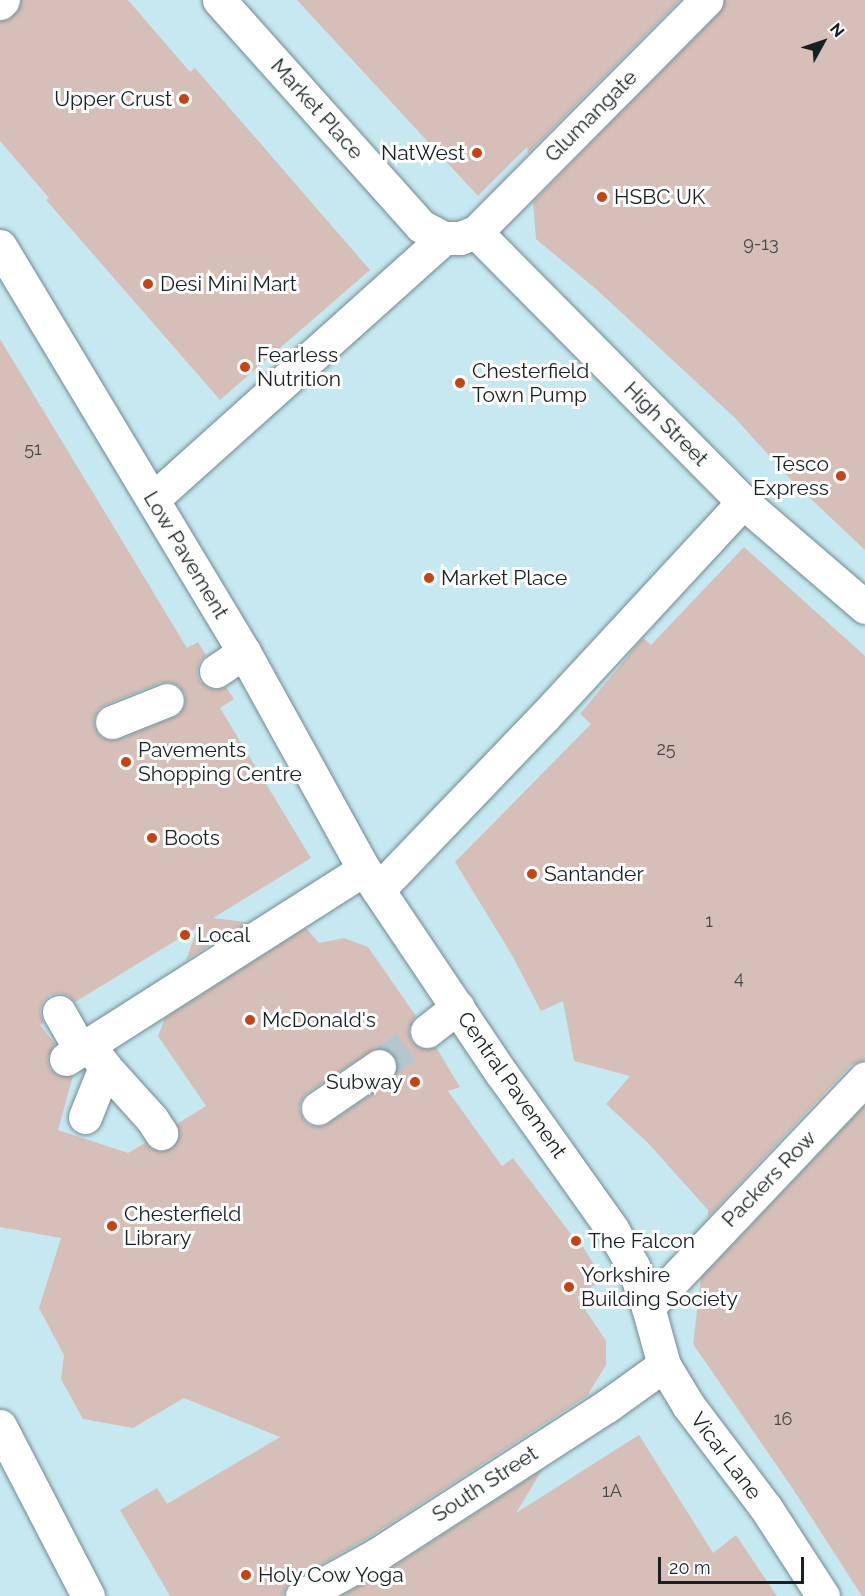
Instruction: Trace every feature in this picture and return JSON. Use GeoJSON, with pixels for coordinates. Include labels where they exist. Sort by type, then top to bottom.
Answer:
{"type":"FeatureCollection","features":[{"type":"Feature","properties":{"kind":"street","name":"Market Place"},"geometry":{"type":"LineString","coordinates":[[219,0],[420,226],[444,238]]}},
{"type":"Feature","properties":{"kind":"street","name":"Glumangate"},"geometry":{"type":"LineString","coordinates":[[476,232],[706,0]]}},
{"type":"Feature","properties":{"kind":"street"},"geometry":{"type":"LineString","coordinates":[[153,500],[444,238],[460,238],[476,232]]}},
{"type":"Feature","properties":{"kind":"street","name":"High Street"},"geometry":{"type":"LineString","coordinates":[[476,232],[743,502],[865,607]]}},
{"type":"Feature","properties":{"kind":"street","name":"Low Pavement"},"geometry":{"type":"LineString","coordinates":[[0,246],[244,652],[371,879]]}},
{"type":"Feature","properties":{"kind":"street"},"geometry":{"type":"LineString","coordinates":[[85,1055],[371,879],[545,716],[743,502]]}},
{"type":"Feature","properties":{"kind":"street"},"geometry":{"type":"LineString","coordinates":[[216,670],[244,652]]}},
{"type":"Feature","properties":{"kind":"street"},"geometry":{"type":"LineString","coordinates":[[112,722],[167,700]]}},
{"type":"Feature","properties":{"kind":"street","name":"Central Pavement"},"geometry":{"type":"LineString","coordinates":[[371,879],[612,1229],[633,1266],[648,1307]]}},
{"type":"Feature","properties":{"kind":"street"},"geometry":{"type":"LineString","coordinates":[[427,1031],[458,1007]]}},
{"type":"Feature","properties":{"kind":"street"},"geometry":{"type":"LineString","coordinates":[[59,1012],[85,1055],[152,1119],[161,1133]]}},
{"type":"Feature","properties":{"kind":"street"},"geometry":{"type":"LineString","coordinates":[[85,1055],[85,1118]]}},
{"type":"Feature","properties":{"kind":"street"},"geometry":{"type":"LineString","coordinates":[[318,1108],[378,1066]]}},
{"type":"Feature","properties":{"kind":"street","name":"Packers Row"},"geometry":{"type":"LineString","coordinates":[[648,1307],[865,1078]]}},
{"type":"Feature","properties":{"kind":"street","name":"Vicar Lane"},"geometry":{"type":"LineString","coordinates":[[648,1307],[664,1365],[688,1405],[766,1508],[823,1596]]}},
{"type":"Feature","properties":{"kind":"street","name":"South Street"},"geometry":{"type":"LineString","coordinates":[[302,1596],[378,1554],[607,1406],[664,1365]]}},
{"type":"Feature","properties":{"kind":"street"},"geometry":{"type":"LineString","coordinates":[[0,1426],[87,1596]]}},
{"type":"Feature","properties":{"kind":"shaded area"},"geometry":{"type":"Polygon","coordinates":[[[0,0],[865,0],[865,1596],[0,1596],[0,0]]]}},
{"type":"Feature","properties":{"kind":"building"},"geometry":{"type":"Polygon","coordinates":[[[21,0],[128,0],[190,72],[195,68],[370,270],[220,400],[46,200],[49,198],[0,141],[0,21],[16,13],[21,0]]]}},
{"type":"Feature","properties":{"kind":"building"},"geometry":{"type":"Polygon","coordinates":[[[297,0],[680,0],[528,153],[527,147],[478,196],[297,0]]]}},
{"type":"Feature","properties":{"kind":"building"},"geometry":{"type":"Polygon","coordinates":[[[724,0],[865,0],[865,550],[794,483],[735,418],[596,289],[536,239],[533,202],[719,13],[724,0]]]}},
{"type":"Feature","properties":{"kind":"building"},"geometry":{"type":"Polygon","coordinates":[[[0,339],[187,648],[198,642],[206,655],[199,663],[197,673],[200,681],[208,688],[217,690],[226,687],[234,699],[220,708],[311,858],[213,918],[247,922],[186,960],[198,927],[75,1002],[69,996],[60,993],[50,995],[43,1002],[40,1012],[44,1023],[40,1025],[55,1044],[47,1059],[50,1069],[58,1076],[73,1076],[58,1130],[128,1153],[145,1143],[161,1152],[172,1148],[178,1141],[180,1133],[177,1124],[206,1106],[158,1036],[165,1018],[306,928],[319,943],[344,938],[368,947],[416,1016],[410,1024],[409,1034],[412,1042],[420,1048],[436,1047],[460,1087],[448,1091],[502,1166],[513,1158],[574,1238],[577,1237],[603,1279],[577,1297],[606,1341],[606,1365],[587,1396],[368,1538],[293,1580],[286,1587],[283,1596],[170,1596],[120,1510],[157,1488],[167,1504],[280,1437],[184,1398],[133,1428],[83,1419],[61,1379],[64,1355],[39,1308],[61,1238],[0,1227],[0,339]],[[170,682],[160,683],[105,705],[98,710],[94,719],[95,729],[101,737],[118,740],[174,717],[182,711],[185,694],[179,686],[170,682]],[[377,1047],[307,1093],[299,1109],[303,1119],[309,1125],[319,1127],[328,1124],[396,1075],[398,1065],[395,1056],[388,1049],[377,1047]]]}},
{"type":"Feature","properties":{"kind":"building"},"geometry":{"type":"Polygon","coordinates":[[[744,547],[865,656],[865,1060],[851,1065],[708,1217],[708,1210],[648,1143],[606,1104],[630,1076],[574,1061],[563,1001],[541,1011],[512,955],[455,862],[591,724],[580,714],[643,638],[651,645],[744,547]]]}},
{"type":"Feature","properties":{"kind":"building"},"geometry":{"type":"Polygon","coordinates":[[[865,1105],[865,1596],[862,1596],[793,1489],[693,1344],[701,1278],[865,1105]]]}},
{"type":"Feature","properties":{"kind":"building"},"geometry":{"type":"Polygon","coordinates":[[[639,1435],[713,1553],[736,1535],[777,1596],[341,1596],[388,1570],[542,1470],[516,1513],[639,1435]]]}},
{"type":"Feature","properties":{"kind":"tunnel"},"geometry":{"type":"LineString","coordinates":[[379,1066],[427,1031]]}},
{"type":"Feature","properties":{"kind":"place","name":"Upper Crust"},"geometry":{"type":"Point","coordinates":[184,99]}},
{"type":"Feature","properties":{"kind":"place","name":"NatWest"},"geometry":{"type":"Point","coordinates":[477,153]}},
{"type":"Feature","properties":{"kind":"place","name":"HSBC UK"},"geometry":{"type":"Point","coordinates":[602,197]}},
{"type":"Feature","properties":{"kind":"place","name":"Desi Mini Mart"},"geometry":{"type":"Point","coordinates":[148,284]}},
{"type":"Feature","properties":{"kind":"place","name":"Fearless Nutrition"},"geometry":{"type":"Point","coordinates":[245,367]}},
{"type":"Feature","properties":{"kind":"place","name":"Chesterfield Town Pump"},"geometry":{"type":"Point","coordinates":[460,383]}},
{"type":"Feature","properties":{"kind":"place","name":"Tesco Express"},"geometry":{"type":"Point","coordinates":[841,476]}},
{"type":"Feature","properties":{"kind":"place","name":"Market Place"},"geometry":{"type":"Point","coordinates":[429,578]}},
{"type":"Feature","properties":{"kind":"place","name":"Pavements Shopping Centre"},"geometry":{"type":"Point","coordinates":[126,762]}},
{"type":"Feature","properties":{"kind":"place","name":"Boots"},"geometry":{"type":"Point","coordinates":[152,838]}},
{"type":"Feature","properties":{"kind":"place","name":"Santander"},"geometry":{"type":"Point","coordinates":[532,874]}},
{"type":"Feature","properties":{"kind":"place","name":"Local"},"geometry":{"type":"Point","coordinates":[185,935]}},
{"type":"Feature","properties":{"kind":"place","name":"McDonald's"},"geometry":{"type":"Point","coordinates":[250,1020]}},
{"type":"Feature","properties":{"kind":"place","name":"Subway"},"geometry":{"type":"Point","coordinates":[415,1082]}},
{"type":"Feature","properties":{"kind":"place","name":"Chesterfield Library"},"geometry":{"type":"Point","coordinates":[112,1226]}},
{"type":"Feature","properties":{"kind":"place","name":"The Falcon"},"geometry":{"type":"Point","coordinates":[576,1241]}},
{"type":"Feature","properties":{"kind":"place","name":"Yorkshire Building Society"},"geometry":{"type":"Point","coordinates":[569,1287]}},
{"type":"Feature","properties":{"kind":"place","name":"Holy Cow Yoga"},"geometry":{"type":"Point","coordinates":[246,1575]}}]}
